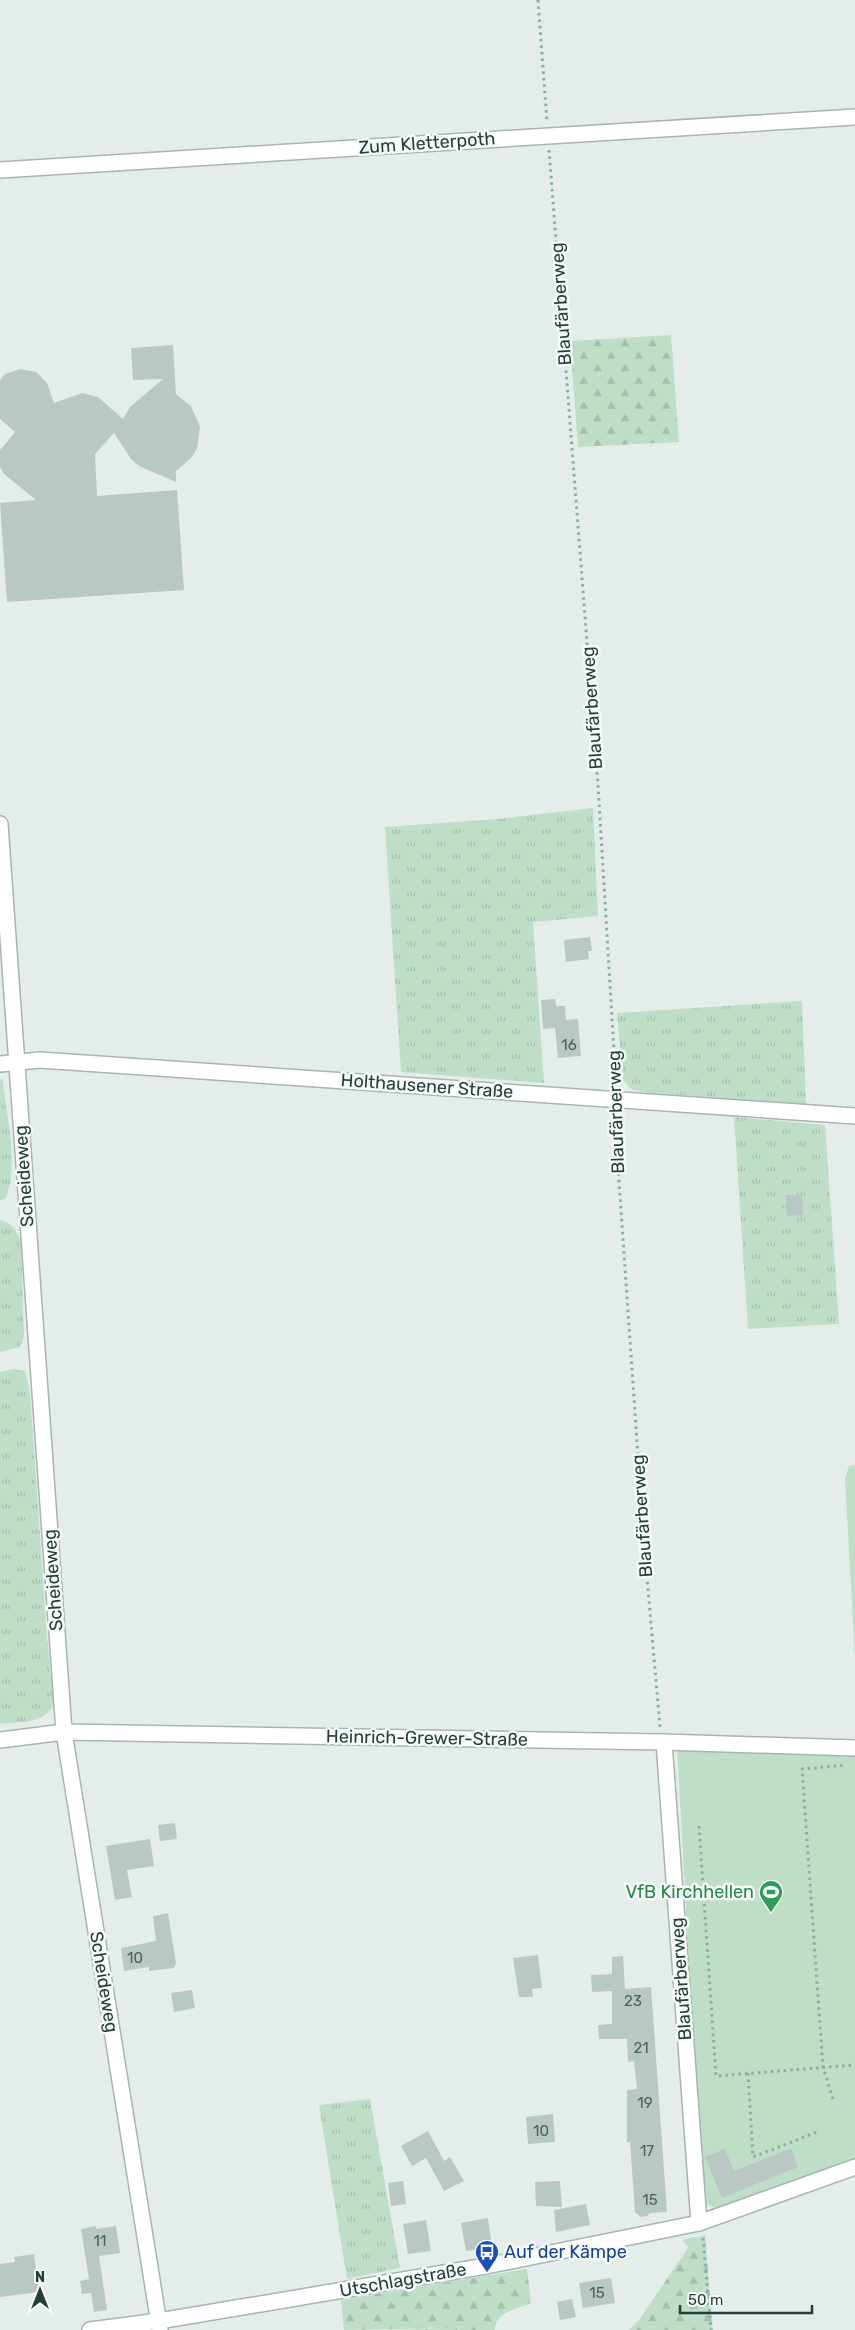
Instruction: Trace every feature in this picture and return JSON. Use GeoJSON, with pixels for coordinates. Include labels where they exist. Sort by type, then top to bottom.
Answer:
{"type":"FeatureCollection","features":[{"type":"Feature","properties":{"kind":"street","name":"Zum Kletterpoth"},"geometry":{"type":"LineString","coordinates":[[0,170],[855,117]]}},
{"type":"Feature","properties":{"kind":"street","name":"Scheideweg"},"geometry":{"type":"LineString","coordinates":[[0,824],[64,1732],[160,2326]]}},
{"type":"Feature","properties":{"kind":"street","name":"Holthausener Straße"},"geometry":{"type":"LineString","coordinates":[[0,1064],[40,1060],[855,1116]]}},
{"type":"Feature","properties":{"kind":"street","name":"Heinrich-Grewer-Straße"},"geometry":{"type":"LineString","coordinates":[[0,1740],[64,1732],[664,1742],[855,1748]]}},
{"type":"Feature","properties":{"kind":"street","name":"Blaufärberweg"},"geometry":{"type":"LineString","coordinates":[[664,1742],[700,2223]]}},
{"type":"Feature","properties":{"kind":"street","name":"Utschlagstraße"},"geometry":{"type":"LineString","coordinates":[[90,2330],[160,2326],[486,2266],[700,2223],[855,2167]]}},
{"type":"Feature","properties":{"kind":"path","name":"Blaufärberweg"},"geometry":{"type":"LineString","coordinates":[[538,0],[598,785],[617,1099],[617,1152],[644,1543],[659,1723],[664,1742]]}},
{"type":"Feature","properties":{"kind":"path"},"geometry":{"type":"LineString","coordinates":[[833,2100],[824,2067],[802,1769],[855,1765]]}},
{"type":"Feature","properties":{"kind":"path"},"geometry":{"type":"LineString","coordinates":[[699,1826],[716,2076],[855,2065]]}},
{"type":"Feature","properties":{"kind":"path"},"geometry":{"type":"LineString","coordinates":[[748,2073],[753,2157],[817,2132]]}},
{"type":"Feature","properties":{"kind":"path"},"geometry":{"type":"LineString","coordinates":[[700,2223],[710,2330]]}},
{"type":"Feature","properties":{"kind":"green space"},"geometry":{"type":"Polygon","coordinates":[[[671,335],[679,442],[578,447],[570,341],[671,335]]]}},
{"type":"Feature","properties":{"kind":"green space"},"geometry":{"type":"Polygon","coordinates":[[[593,808],[598,916],[533,922],[544,1083],[401,1072],[385,827],[497,819],[593,808]]]}},
{"type":"Feature","properties":{"kind":"green space"},"geometry":{"type":"Polygon","coordinates":[[[802,1001],[806,1104],[643,1092],[631,1089],[623,1079],[617,1013],[802,1001]]]}},
{"type":"Feature","properties":{"kind":"green space"},"geometry":{"type":"Polygon","coordinates":[[[0,1078],[3,1082],[11,1141],[12,1170],[6,1198],[0,1201],[0,1078]]]}},
{"type":"Feature","properties":{"kind":"green space"},"geometry":{"type":"Polygon","coordinates":[[[734,1117],[825,1125],[839,1324],[748,1329],[734,1117]]]}},
{"type":"Feature","properties":{"kind":"green space"},"geometry":{"type":"Polygon","coordinates":[[[0,1220],[14,1228],[21,1243],[24,1337],[20,1347],[0,1352],[0,1220]]]}},
{"type":"Feature","properties":{"kind":"green space"},"geometry":{"type":"Polygon","coordinates":[[[13,1369],[25,1371],[30,1393],[47,1637],[54,1705],[37,1719],[0,1724],[0,1372],[13,1369]]]}},
{"type":"Feature","properties":{"kind":"green space"},"geometry":{"type":"Polygon","coordinates":[[[855,1465],[855,1659],[845,1479],[849,1466],[855,1465]]]}},
{"type":"Feature","properties":{"kind":"green space","name":"VfB Kirchhellen"},"geometry":{"type":"Polygon","coordinates":[[[677,1748],[855,1753],[855,2159],[715,2208],[705,2204],[702,2197],[677,1748]]]}},
{"type":"Feature","properties":{"kind":"green space"},"geometry":{"type":"Polygon","coordinates":[[[370,2099],[400,2268],[347,2279],[319,2105],[370,2099]]]}},
{"type":"Feature","properties":{"kind":"green space"},"geometry":{"type":"Polygon","coordinates":[[[705,2235],[713,2330],[629,2330],[639,2320],[686,2251],[688,2247],[682,2240],[705,2235]]]}},
{"type":"Feature","properties":{"kind":"green space"},"geometry":{"type":"Polygon","coordinates":[[[527,2269],[531,2303],[503,2315],[496,2324],[495,2330],[460,2330],[453,2328],[344,2330],[341,2300],[527,2269]]]}},
{"type":"Feature","properties":{"kind":"green space"},"geometry":{"type":"Polygon","coordinates":[[[453,2328],[460,2330],[390,2330],[453,2328]]]}},
{"type":"Feature","properties":{"kind":"building"},"geometry":{"type":"Polygon","coordinates":[[[173,345],[176,394],[191,406],[200,427],[197,449],[191,458],[176,471],[176,482],[139,466],[131,459],[114,433],[95,454],[97,496],[177,490],[184,590],[7,602],[0,503],[36,500],[4,474],[0,467],[0,450],[15,432],[0,419],[0,380],[5,374],[20,369],[36,372],[47,383],[54,403],[82,393],[98,397],[123,419],[130,407],[163,379],[133,380],[131,348],[173,345]]]}},
{"type":"Feature","properties":{"kind":"building"},"geometry":{"type":"Polygon","coordinates":[[[590,937],[592,951],[588,951],[589,959],[566,962],[564,940],[590,937]]]}},
{"type":"Feature","properties":{"kind":"building"},"geometry":{"type":"Polygon","coordinates":[[[555,999],[556,1006],[565,1006],[566,1020],[578,1019],[581,1056],[558,1058],[555,1028],[543,1029],[541,1000],[555,999]]]}},
{"type":"Feature","properties":{"kind":"building"},"geometry":{"type":"Polygon","coordinates":[[[786,1195],[802,1195],[803,1215],[787,1216],[786,1195]]]}},
{"type":"Feature","properties":{"kind":"building"},"geometry":{"type":"Polygon","coordinates":[[[175,1823],[177,1839],[160,1841],[158,1825],[175,1823]]]}},
{"type":"Feature","properties":{"kind":"building"},"geometry":{"type":"Polygon","coordinates":[[[150,1839],[154,1866],[127,1870],[132,1897],[115,1900],[106,1846],[150,1839]]]}},
{"type":"Feature","properties":{"kind":"building"},"geometry":{"type":"Polygon","coordinates":[[[168,1913],[176,1963],[174,1968],[149,1971],[149,1967],[124,1971],[121,1948],[156,1941],[153,1916],[168,1913]]]}},
{"type":"Feature","properties":{"kind":"building"},"geometry":{"type":"Polygon","coordinates":[[[538,1955],[542,1988],[532,1989],[533,1997],[519,1997],[513,1958],[538,1955]]]}},
{"type":"Feature","properties":{"kind":"building"},"geometry":{"type":"Polygon","coordinates":[[[623,1956],[625,1989],[651,1987],[667,2212],[650,2213],[647,2216],[641,2217],[635,2212],[630,2142],[627,2142],[627,2090],[637,2089],[634,2061],[628,2062],[627,2039],[599,2039],[598,2025],[612,2024],[612,1991],[592,1992],[591,1975],[612,1974],[612,1957],[623,1956]]]}},
{"type":"Feature","properties":{"kind":"building"},"geometry":{"type":"Polygon","coordinates":[[[192,1990],[195,2008],[174,2012],[171,1993],[192,1990]]]}},
{"type":"Feature","properties":{"kind":"building"},"geometry":{"type":"Polygon","coordinates":[[[553,2114],[555,2142],[528,2144],[526,2117],[553,2114]]]}},
{"type":"Feature","properties":{"kind":"building"},"geometry":{"type":"Polygon","coordinates":[[[428,2131],[444,2161],[450,2157],[464,2181],[444,2191],[426,2158],[412,2166],[401,2146],[428,2131]]]}},
{"type":"Feature","properties":{"kind":"building"},"geometry":{"type":"Polygon","coordinates":[[[791,2148],[798,2167],[722,2198],[705,2157],[725,2149],[734,2171],[791,2148]]]}},
{"type":"Feature","properties":{"kind":"building"},"geometry":{"type":"Polygon","coordinates":[[[403,2181],[406,2204],[391,2206],[388,2183],[403,2181]]]}},
{"type":"Feature","properties":{"kind":"building"},"geometry":{"type":"Polygon","coordinates":[[[560,2181],[562,2207],[536,2206],[535,2182],[560,2181]]]}},
{"type":"Feature","properties":{"kind":"building"},"geometry":{"type":"Polygon","coordinates":[[[586,2204],[590,2225],[556,2232],[554,2210],[586,2204]]]}},
{"type":"Feature","properties":{"kind":"building"},"geometry":{"type":"Polygon","coordinates":[[[488,2218],[492,2247],[466,2251],[461,2223],[488,2218]]]}},
{"type":"Feature","properties":{"kind":"building"},"geometry":{"type":"Polygon","coordinates":[[[426,2220],[431,2251],[408,2254],[403,2224],[426,2220]]]}},
{"type":"Feature","properties":{"kind":"building"},"geometry":{"type":"Polygon","coordinates":[[[96,2226],[96,2229],[116,2226],[120,2253],[99,2256],[107,2310],[94,2312],[91,2293],[82,2294],[80,2281],[89,2279],[81,2229],[96,2226]]]}},
{"type":"Feature","properties":{"kind":"building"},"geometry":{"type":"Polygon","coordinates":[[[34,2254],[39,2292],[0,2297],[0,2264],[15,2262],[14,2257],[34,2254]]]}},
{"type":"Feature","properties":{"kind":"building"},"geometry":{"type":"Polygon","coordinates":[[[611,2278],[615,2303],[583,2308],[579,2283],[611,2278]]]}},
{"type":"Feature","properties":{"kind":"building"},"geometry":{"type":"Polygon","coordinates":[[[572,2299],[576,2317],[560,2320],[557,2302],[572,2299]]]}},
{"type":"Feature","properties":{"kind":"place","name":"VfB Kirchhellen"},"geometry":{"type":"Point","coordinates":[771,1913]}},
{"type":"Feature","properties":{"kind":"place","name":"Auf der Kämpe"},"geometry":{"type":"Point","coordinates":[487,2273]}}]}
